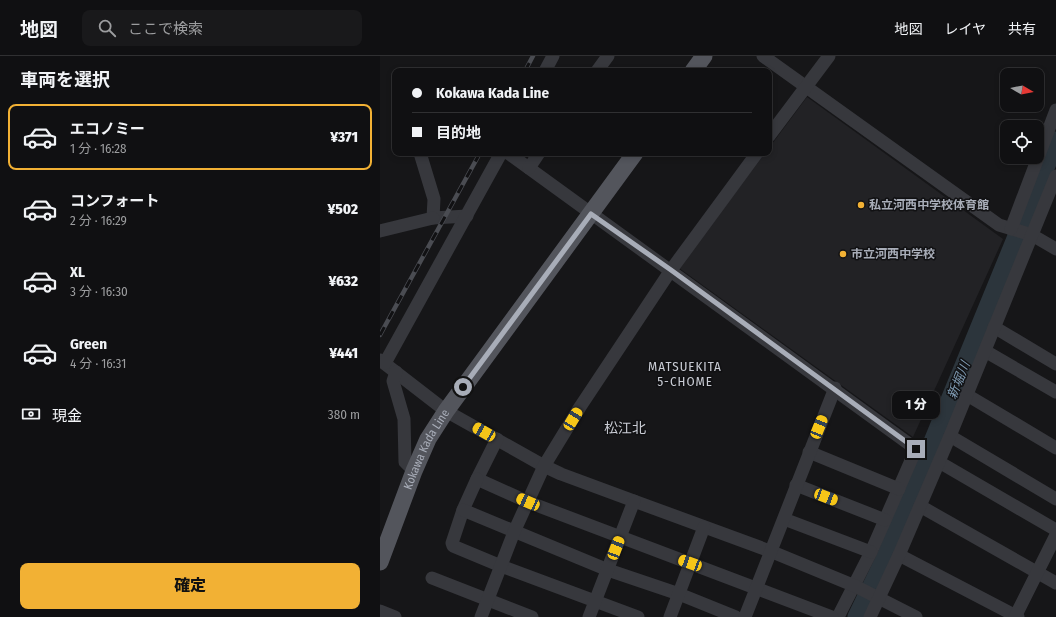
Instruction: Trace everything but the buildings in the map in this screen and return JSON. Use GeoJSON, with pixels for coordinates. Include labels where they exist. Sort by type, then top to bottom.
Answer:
{"type":"FeatureCollection","features":[{"type":"Feature","properties":{"kind":"main road"},"geometry":{"type":"LineString","coordinates":[[695,68],[704,56]]}},
{"type":"Feature","properties":{"kind":"main road","name":"Kokawa Kada Line"},"geometry":{"type":"LineString","coordinates":[[380,562],[414,470],[428,439],[446,411],[633,156]]}},
{"type":"Feature","properties":{"kind":"street"},"geometry":{"type":"LineString","coordinates":[[547,68],[553,56]]}},
{"type":"Feature","properties":{"kind":"street"},"geometry":{"type":"LineString","coordinates":[[600,68],[608,56]]}},
{"type":"Feature","properties":{"kind":"street"},"geometry":{"type":"LineString","coordinates":[[763,56],[1005,227],[1032,235],[1056,249]]}},
{"type":"Feature","properties":{"kind":"street"},"geometry":{"type":"LineString","coordinates":[[772,132],[829,56]]}},
{"type":"Feature","properties":{"kind":"street"},"geometry":{"type":"LineString","coordinates":[[1005,227],[1056,110]]}},
{"type":"Feature","properties":{"kind":"street"},"geometry":{"type":"LineString","coordinates":[[421,156],[434,199],[433,218]]}},
{"type":"Feature","properties":{"kind":"street"},"geometry":{"type":"LineString","coordinates":[[500,156],[382,362],[446,411],[544,466],[561,474],[770,551],[855,586],[916,617]]}},
{"type":"Feature","properties":{"kind":"street"},"geometry":{"type":"LineString","coordinates":[[512,156],[834,388],[916,449],[871,552],[838,617]]}},
{"type":"Feature","properties":{"kind":"street"},"geometry":{"type":"LineString","coordinates":[[529,168],[537,156]]}},
{"type":"Feature","properties":{"kind":"street"},"geometry":{"type":"LineString","coordinates":[[481,617],[514,532],[544,466],[580,407],[671,270],[755,156]]}},
{"type":"Feature","properties":{"kind":"street"},"geometry":{"type":"LineString","coordinates":[[870,617],[899,555],[950,436],[1056,176]]}},
{"type":"Feature","properties":{"kind":"street"},"geometry":{"type":"LineString","coordinates":[[380,231],[433,218],[467,216]]}},
{"type":"Feature","properties":{"kind":"street"},"geometry":{"type":"LineString","coordinates":[[994,327],[1056,364]]}},
{"type":"Feature","properties":{"kind":"street"},"geometry":{"type":"LineString","coordinates":[[985,351],[1056,392]]}},
{"type":"Feature","properties":{"kind":"street"},"geometry":{"type":"LineString","coordinates":[[396,372],[393,380],[404,419],[405,462],[414,470]]}},
{"type":"Feature","properties":{"kind":"street"},"geometry":{"type":"LineString","coordinates":[[745,617],[834,388]]}},
{"type":"Feature","properties":{"kind":"street"},"geometry":{"type":"LineString","coordinates":[[967,395],[1056,448]]}},
{"type":"Feature","properties":{"kind":"street"},"geometry":{"type":"LineString","coordinates":[[950,436],[1056,499]]}},
{"type":"Feature","properties":{"kind":"street"},"geometry":{"type":"LineString","coordinates":[[497,439],[463,510],[452,544],[453,546],[501,566],[638,617]]}},
{"type":"Feature","properties":{"kind":"street"},"geometry":{"type":"LineString","coordinates":[[809,452],[899,489]]}},
{"type":"Feature","properties":{"kind":"street"},"geometry":{"type":"LineString","coordinates":[[939,462],[1056,530]]}},
{"type":"Feature","properties":{"kind":"street"},"geometry":{"type":"LineString","coordinates":[[477,479],[528,502],[832,617]]}},
{"type":"Feature","properties":{"kind":"street"},"geometry":{"type":"LineString","coordinates":[[796,485],[885,520]]}},
{"type":"Feature","properties":{"kind":"street"},"geometry":{"type":"LineString","coordinates":[[589,617],[634,501]]}},
{"type":"Feature","properties":{"kind":"street"},"geometry":{"type":"LineString","coordinates":[[920,506],[1056,583]]}},
{"type":"Feature","properties":{"kind":"street"},"geometry":{"type":"LineString","coordinates":[[463,510],[608,570],[679,594],[736,617]]}},
{"type":"Feature","properties":{"kind":"street"},"geometry":{"type":"LineString","coordinates":[[784,519],[871,552]]}},
{"type":"Feature","properties":{"kind":"street"},"geometry":{"type":"LineString","coordinates":[[670,617],[704,527]]}},
{"type":"Feature","properties":{"kind":"street"},"geometry":{"type":"LineString","coordinates":[[899,555],[1016,617],[1056,535]]}},
{"type":"Feature","properties":{"kind":"street"},"geometry":{"type":"LineString","coordinates":[[432,578],[532,617]]}},
{"type":"Feature","properties":{"kind":"street"},"geometry":{"type":"LineString","coordinates":[[380,612],[395,617]]}},
{"type":"Feature","properties":{"kind":"shaded area","name":"市立河西中学校"},"geometry":{"type":"Polygon","coordinates":[[[807,97],[1003,239],[913,437],[679,268],[763,156],[772,156],[772,144],[807,97]]]}},
{"type":"Feature","properties":{"kind":"waterway","name":"新堀川"},"geometry":{"type":"LineString","coordinates":[[857,617],[885,559],[1056,141]]}},
{"type":"Feature","properties":{"kind":"railway"},"geometry":{"type":"LineString","coordinates":[[527,68],[533,56]]}},
{"type":"Feature","properties":{"kind":"railway"},"geometry":{"type":"LineString","coordinates":[[380,335],[478,156]]}},
{"type":"Feature","properties":{"kind":"place","name":"私立河西中学校体育館"},"geometry":{"type":"Point","coordinates":[861,205]}},
{"type":"Feature","properties":{"kind":"place","name":"市立河西中学校"},"geometry":{"type":"Point","coordinates":[843,254]}},
{"type":"Feature","properties":{"kind":"district","name":"MATSUEKITA 5-CHOME"},"geometry":{"type":"Point","coordinates":[685,374]}},
{"type":"Feature","properties":{"kind":"district","name":"松江北"},"geometry":{"type":"Point","coordinates":[625,428]}},
{"type":"Feature","properties":{"kind":"route"},"geometry":{"type":"LineString","coordinates":[[463,387],[591,214],[671,270],[916,449]]}}]}
